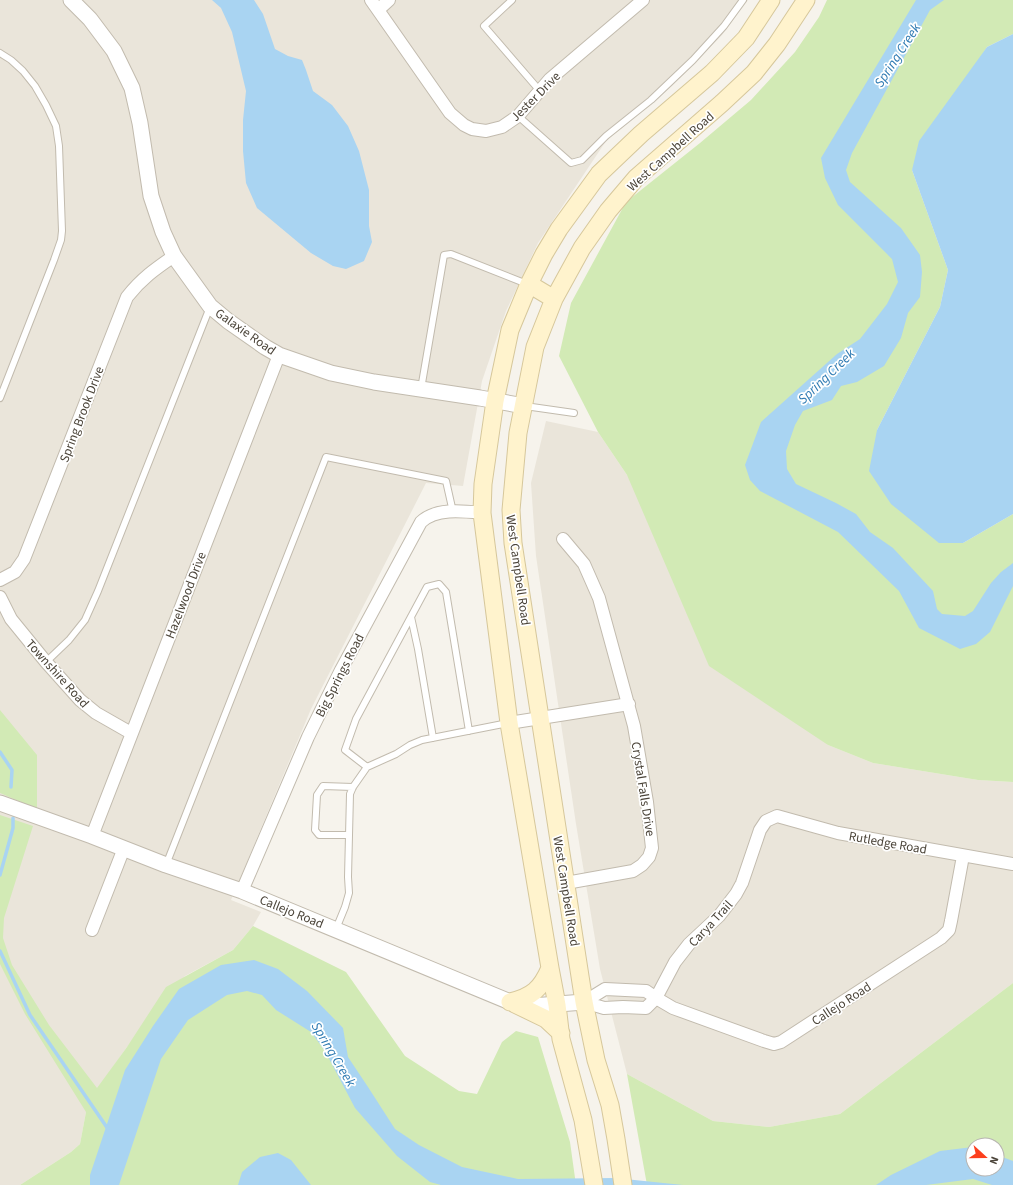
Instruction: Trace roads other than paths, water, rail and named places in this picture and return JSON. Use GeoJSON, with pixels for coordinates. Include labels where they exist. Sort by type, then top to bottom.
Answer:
{"type":"FeatureCollection","features":[{"type":"Feature","properties":{"kind":"main road"},"geometry":{"type":"LineString","coordinates":[[594,1185],[588,1144],[561,1033],[509,723],[482,513],[483,484],[494,400],[510,330],[529,284],[559,229],[599,174],[640,134],[712,73],[746,38],[771,0]]}},
{"type":"Feature","properties":{"kind":"main road","name":"West Campbell Road"},"geometry":{"type":"LineString","coordinates":[[623,1185],[610,1105],[596,1060],[584,1002],[540,719],[523,597],[513,542],[511,510],[518,433],[535,347],[554,299],[582,248],[608,211],[636,178],[754,73],[777,44],[806,0]]}},
{"type":"Feature","properties":{"kind":"main road"},"geometry":{"type":"LineString","coordinates":[[529,284],[554,299]]}},
{"type":"Feature","properties":{"kind":"main road"},"geometry":{"type":"LineString","coordinates":[[512,1003],[523,999],[535,991],[544,981],[550,968]]}},
{"type":"Feature","properties":{"kind":"main road"},"geometry":{"type":"LineString","coordinates":[[512,1003],[546,1019],[561,1033]]}},
{"type":"Feature","properties":{"kind":"street","name":"Galaxie Road"},"geometry":{"type":"LineString","coordinates":[[71,0],[90,19],[114,51],[132,88],[140,123],[151,196],[163,232],[174,256],[210,306],[228,321],[279,355],[331,373],[374,382],[524,406]]}},
{"type":"Feature","properties":{"kind":"street"},"geometry":{"type":"LineString","coordinates":[[374,5],[389,0]]}},
{"type":"Feature","properties":{"kind":"street","name":"Jester Drive"},"geometry":{"type":"LineString","coordinates":[[374,5],[450,113],[464,125],[472,129],[486,131],[502,127],[518,116],[550,79],[643,0]]}},
{"type":"Feature","properties":{"kind":"street","name":"Spring Brook Drive"},"geometry":{"type":"LineString","coordinates":[[0,580],[15,572],[24,559],[127,297],[143,278],[174,256]]}},
{"type":"Feature","properties":{"kind":"street","name":"Hazelwood Drive"},"geometry":{"type":"LineString","coordinates":[[92,836],[279,355]]}},
{"type":"Feature","properties":{"kind":"street","name":"Big Springs Road"},"geometry":{"type":"LineString","coordinates":[[242,891],[308,738],[341,670],[421,522],[427,516],[437,513],[482,513]]}},
{"type":"Feature","properties":{"kind":"street","name":"Crystal Falls Drive"},"geometry":{"type":"LineString","coordinates":[[563,539],[584,564],[599,598],[634,726],[652,836],[652,848],[649,857],[642,865],[633,871],[566,883]]}},
{"type":"Feature","properties":{"kind":"street","name":"Townshire Road"},"geometry":{"type":"LineString","coordinates":[[0,597],[11,619],[46,662],[85,705],[131,733]]}},
{"type":"Feature","properties":{"kind":"street"},"geometry":{"type":"LineString","coordinates":[[509,723],[629,704]]}},
{"type":"Feature","properties":{"kind":"street","name":"Callejo Road"},"geometry":{"type":"LineString","coordinates":[[0,803],[92,836],[166,865],[242,891],[512,1003],[532,1006],[584,1002],[604,1008],[623,1006],[646,1008],[656,998]]}},
{"type":"Feature","properties":{"kind":"street","name":"Rutledge Road"},"geometry":{"type":"LineString","coordinates":[[766,821],[777,816],[838,833],[1013,864]]}},
{"type":"Feature","properties":{"kind":"street","name":"Carya Trail"},"geometry":{"type":"LineString","coordinates":[[656,998],[675,962],[689,944],[719,916],[736,894],[742,883],[760,830],[766,821]]}},
{"type":"Feature","properties":{"kind":"street"},"geometry":{"type":"LineString","coordinates":[[92,930],[124,848]]}},
{"type":"Feature","properties":{"kind":"street","name":"Callejo Road"},"geometry":{"type":"LineString","coordinates":[[584,1002],[605,989],[646,991],[673,1008],[764,1041],[774,1044],[781,1042],[941,938],[949,930],[963,856]]}},
{"type":"Feature","properties":{"kind":"lane"},"geometry":{"type":"LineString","coordinates":[[512,0],[484,26],[540,91]]}},
{"type":"Feature","properties":{"kind":"lane"},"geometry":{"type":"LineString","coordinates":[[518,116],[570,163],[582,160],[606,136],[651,100],[693,60],[724,26],[743,0]]}},
{"type":"Feature","properties":{"kind":"lane"},"geometry":{"type":"LineString","coordinates":[[0,53],[11,60],[23,71],[35,86],[56,126],[59,146],[62,231],[54,260],[0,398]]}},
{"type":"Feature","properties":{"kind":"lane"},"geometry":{"type":"LineString","coordinates":[[421,389],[444,255],[451,254],[529,284]]}},
{"type":"Feature","properties":{"kind":"lane"},"geometry":{"type":"LineString","coordinates":[[46,662],[69,640],[85,620],[98,591],[210,306]]}},
{"type":"Feature","properties":{"kind":"lane"},"geometry":{"type":"LineString","coordinates":[[524,406],[574,413]]}},
{"type":"Feature","properties":{"kind":"lane"},"geometry":{"type":"LineString","coordinates":[[166,865],[326,457],[446,481],[453,512]]}},
{"type":"Feature","properties":{"kind":"lane"},"geometry":{"type":"LineString","coordinates":[[367,767],[345,750],[356,719],[427,587],[439,584],[446,592],[469,731]]}},
{"type":"Feature","properties":{"kind":"lane"},"geometry":{"type":"LineString","coordinates":[[411,617],[433,738]]}},
{"type":"Feature","properties":{"kind":"lane"},"geometry":{"type":"LineString","coordinates":[[336,929],[349,893],[350,794],[367,767],[422,740],[509,723]]}},
{"type":"Feature","properties":{"kind":"lane"},"geometry":{"type":"LineString","coordinates":[[349,835],[319,834],[315,830],[317,795],[323,786],[353,787]]}},
{"type":"Feature","properties":{"kind":"water"},"geometry":{"type":"Polygon","coordinates":[[[212,0],[254,0],[263,14],[275,49],[288,56],[302,60],[313,91],[332,105],[348,126],[359,151],[369,190],[369,226],[372,242],[364,261],[346,269],[333,266],[311,253],[257,208],[246,183],[243,151],[243,120],[246,91],[232,32],[221,8],[212,0]]]}},
{"type":"Feature","properties":{"kind":"water","name":"Spring Creek"},"geometry":{"type":"Polygon","coordinates":[[[916,0],[944,0],[930,10],[852,153],[846,170],[850,182],[901,228],[920,255],[922,272],[920,297],[908,313],[901,338],[884,366],[857,382],[841,386],[832,400],[803,411],[795,425],[786,451],[787,469],[796,484],[856,514],[870,532],[893,548],[933,591],[937,609],[942,614],[965,616],[973,611],[991,583],[1001,572],[1013,563],[1013,586],[990,632],[976,644],[960,649],[919,628],[899,591],[838,532],[760,491],[750,480],[745,465],[761,422],[837,354],[860,339],[887,304],[898,282],[892,259],[838,205],[825,178],[821,158],[916,0]]]}},
{"type":"Feature","properties":{"kind":"water"},"geometry":{"type":"Polygon","coordinates":[[[1013,34],[1013,514],[963,543],[939,543],[891,504],[869,471],[877,430],[940,307],[948,270],[912,170],[919,141],[987,47],[1013,34]]]}},
{"type":"Feature","properties":{"kind":"water","name":"Spring Creek"},"geometry":{"type":"Polygon","coordinates":[[[254,960],[278,969],[307,991],[343,1028],[348,1057],[395,1129],[419,1145],[462,1167],[518,1179],[615,1178],[683,1185],[441,1185],[430,1182],[397,1156],[355,1108],[325,1051],[311,1032],[276,1010],[262,995],[247,991],[227,995],[188,1020],[161,1059],[119,1185],[90,1185],[90,1175],[125,1070],[179,989],[221,965],[254,960]]]}},
{"type":"Feature","properties":{"kind":"water"},"geometry":{"type":"Polygon","coordinates":[[[965,1148],[965,1177],[1005,1177],[1005,1158],[1013,1161],[1013,1185],[992,1185],[973,1179],[926,1185],[876,1185],[891,1175],[940,1151],[965,1148]]]}},
{"type":"Feature","properties":{"kind":"water"},"geometry":{"type":"Polygon","coordinates":[[[278,1153],[291,1160],[311,1185],[238,1185],[242,1172],[260,1157],[278,1153]]]}},
{"type":"Feature","properties":{"kind":"waterway"},"geometry":{"type":"LineString","coordinates":[[0,752],[12,770],[11,787]]}},
{"type":"Feature","properties":{"kind":"waterway"},"geometry":{"type":"LineString","coordinates":[[0,875],[13,828],[13,818]]}},
{"type":"Feature","properties":{"kind":"waterway"},"geometry":{"type":"LineString","coordinates":[[0,951],[30,1015],[108,1129]]}}]}
